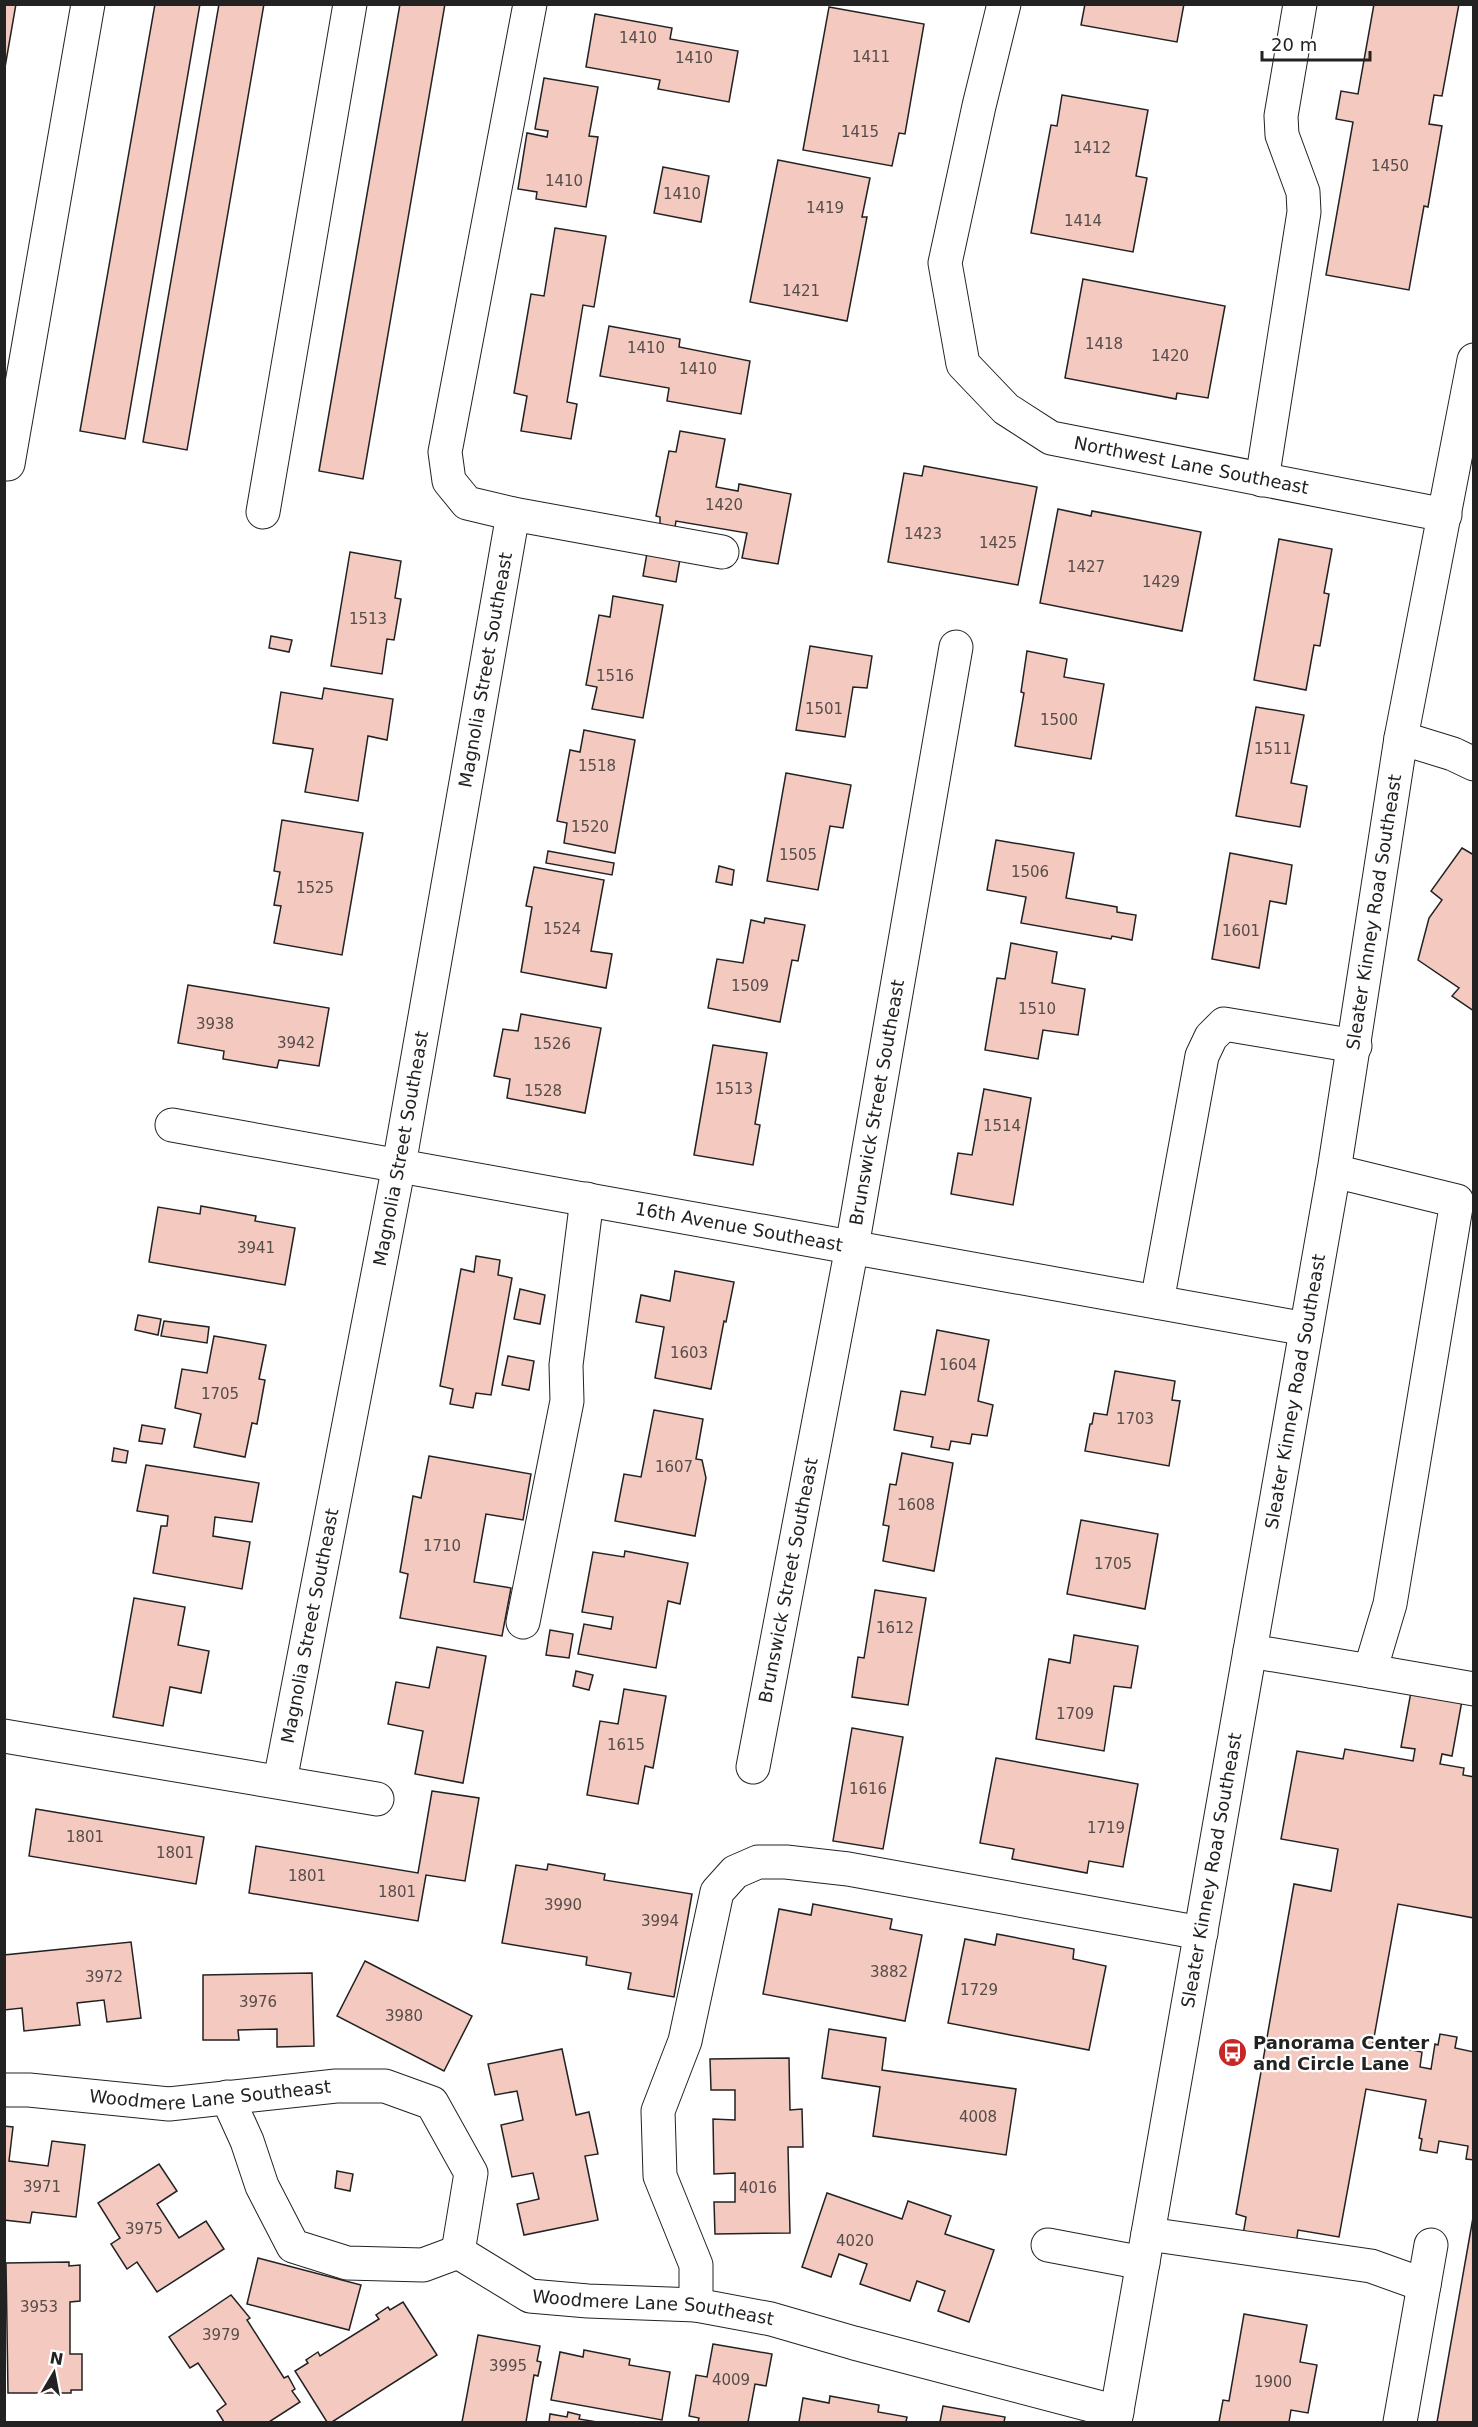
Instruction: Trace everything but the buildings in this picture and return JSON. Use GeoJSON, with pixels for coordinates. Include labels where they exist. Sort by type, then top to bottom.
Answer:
{"type":"FeatureCollection","features":[{"type":"Feature","properties":{"kind":"street"},"geometry":{"type":"LineString","coordinates":[[8,464],[88,4]]}},
{"type":"Feature","properties":{"kind":"street"},"geometry":{"type":"LineString","coordinates":[[263,512],[350,4]]}},
{"type":"Feature","properties":{"kind":"street"},"geometry":{"type":"LineString","coordinates":[[530,4],[445,452],[448,481],[467,503],[513,514],[722,552]]}},
{"type":"Feature","properties":{"kind":"street","name":"Northwest Lane Southeast"},"geometry":{"type":"LineString","coordinates":[[1004,4],[945,263],[963,364],[1006,409],[1052,438],[1445,515]]}},
{"type":"Feature","properties":{"kind":"street"},"geometry":{"type":"LineString","coordinates":[[1262,480],[1304,212],[1303,192],[1282,135],[1281,116],[1300,4]]}},
{"type":"Feature","properties":{"kind":"street","name":"Sleater Kinney Road Southeast"},"geometry":{"type":"LineString","coordinates":[[1116,2417],[1334,1171],[1401,738],[1473,360]]}},
{"type":"Feature","properties":{"kind":"street","name":"Magnolia Street Southeast"},"geometry":{"type":"LineString","coordinates":[[280,1781],[399,1165],[513,514]]}},
{"type":"Feature","properties":{"kind":"street","name":"Brunswick Street Southeast"},"geometry":{"type":"LineString","coordinates":[[753,1767],[852,1247],[956,647]]}},
{"type":"Feature","properties":{"kind":"street"},"geometry":{"type":"LineString","coordinates":[[1401,738],[1472,758]]}},
{"type":"Feature","properties":{"kind":"street"},"geometry":{"type":"LineString","coordinates":[[1157,1302],[1202,1056],[1211,1037],[1224,1024],[1355,1046]]}},
{"type":"Feature","properties":{"kind":"street","name":"16th Avenue Southeast"},"geometry":{"type":"LineString","coordinates":[[172,1125],[1306,1329]]}},
{"type":"Feature","properties":{"kind":"street"},"geometry":{"type":"LineString","coordinates":[[1334,1171],[1465,1204],[1390,1604],[1370,1671]]}},
{"type":"Feature","properties":{"kind":"street"},"geometry":{"type":"LineString","coordinates":[[523,1622],[567,1401],[566,1365],[587,1199]]}},
{"type":"Feature","properties":{"kind":"street"},"geometry":{"type":"LineString","coordinates":[[1250,1651],[1473,1689]]}},
{"type":"Feature","properties":{"kind":"street"},"geometry":{"type":"LineString","coordinates":[[4,1736],[377,1799]]}},
{"type":"Feature","properties":{"kind":"street"},"geometry":{"type":"LineString","coordinates":[[696,2305],[696,2265],[660,2176],[658,2111],[685,2041],[717,1892],[735,1872],[758,1862],[827,1866],[1201,1933]]}},
{"type":"Feature","properties":{"kind":"street","name":"Woodmere Lane Southeast"},"geometry":{"type":"LineString","coordinates":[[4,2090],[28,2090],[169,2104],[336,2086],[385,2086],[432,2103],[471,2174],[458,2252],[530,2296],[588,2301],[696,2305],[771,2319],[1116,2417]]}},
{"type":"Feature","properties":{"kind":"street"},"geometry":{"type":"LineString","coordinates":[[227,2097],[247,2141],[262,2186],[293,2246],[347,2263],[423,2265],[458,2252]]}},
{"type":"Feature","properties":{"kind":"street"},"geometry":{"type":"LineString","coordinates":[[1400,2422],[1431,2245]]}},
{"type":"Feature","properties":{"kind":"street"},"geometry":{"type":"LineString","coordinates":[[1048,2246],[1145,2248],[1371,2266],[1424,2286]]}},
{"type":"Feature","properties":{"kind":"place","name":"Panorama Center and Circle Lane"},"geometry":{"type":"Point","coordinates":[1232,2053]}}]}
